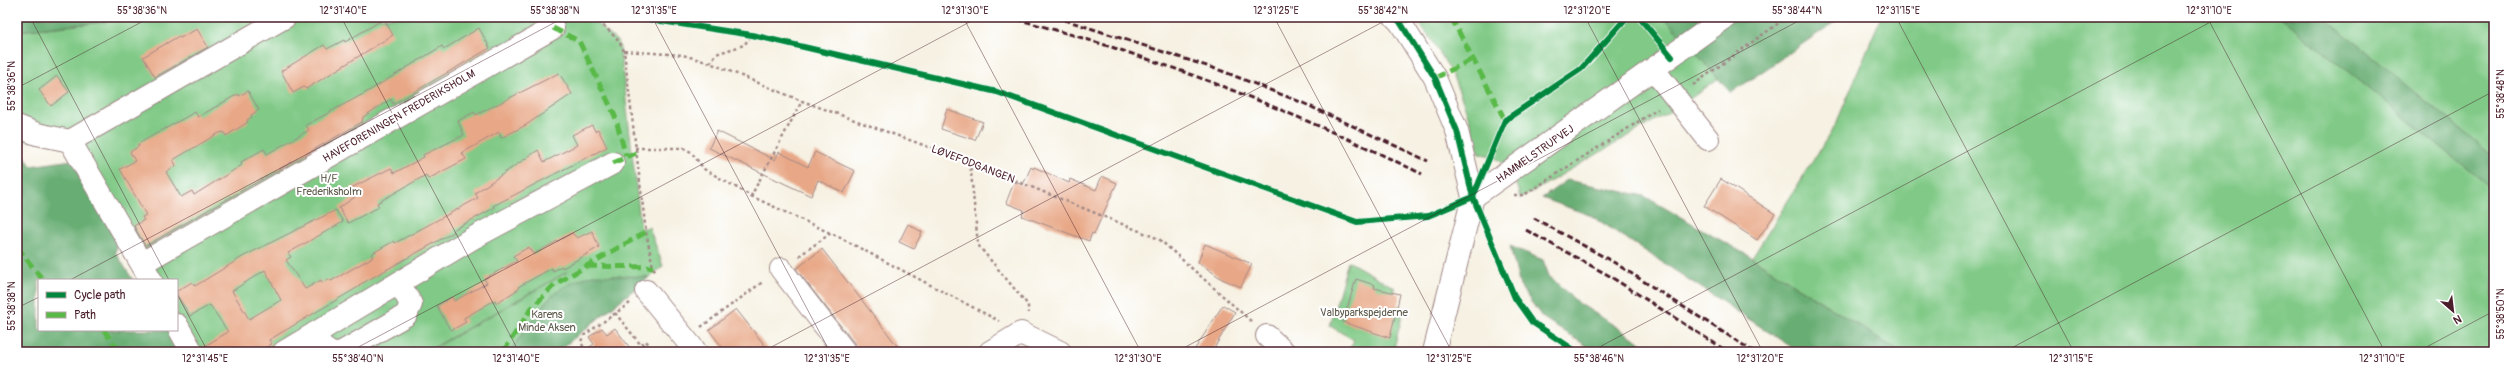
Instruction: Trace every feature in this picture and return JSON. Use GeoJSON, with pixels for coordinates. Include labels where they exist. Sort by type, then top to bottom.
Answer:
{"type":"FeatureCollection","features":[{"type":"Feature","properties":{"kind":"street"},"geometry":{"type":"LineString","coordinates":[[17,126],[37,134],[70,141],[285,17]]}},
{"type":"Feature","properties":{"kind":"street"},"geometry":{"type":"LineString","coordinates":[[1395,17],[1400,22],[1435,78],[1457,131],[1473,197],[1434,352]]}},
{"type":"Feature","properties":{"kind":"street","name":"HAMMELSTRUPVEJ"},"geometry":{"type":"LineString","coordinates":[[1473,197],[1654,70],[1726,17]]}},
{"type":"Feature","properties":{"kind":"street","name":"HAVEFORENINGEN FREDERIKSHOLM"},"geometry":{"type":"LineString","coordinates":[[70,141],[147,272],[553,28]]}},
{"type":"Feature","properties":{"kind":"street"},"geometry":{"type":"LineString","coordinates":[[1654,70],[1708,139]]}},
{"type":"Feature","properties":{"kind":"street"},"geometry":{"type":"LineString","coordinates":[[284,352],[473,238],[613,163]]}},
{"type":"Feature","properties":{"kind":"street"},"geometry":{"type":"LineString","coordinates":[[781,269],[845,352]]}},
{"type":"Feature","properties":{"kind":"street"},"geometry":{"type":"LineString","coordinates":[[342,352],[406,315],[411,304],[399,283]]}},
{"type":"Feature","properties":{"kind":"street"},"geometry":{"type":"LineString","coordinates":[[646,291],[696,352]]}},
{"type":"Feature","properties":{"kind":"street"},"geometry":{"type":"LineString","coordinates":[[178,327],[192,352]]}},
{"type":"Feature","properties":{"kind":"street"},"geometry":{"type":"LineString","coordinates":[[315,333],[323,348],[329,352]]}},
{"type":"Feature","properties":{"kind":"street"},"geometry":{"type":"LineString","coordinates":[[990,352],[1021,333],[1060,352]]}},
{"type":"Feature","properties":{"kind":"street"},"geometry":{"type":"LineString","coordinates":[[1267,336],[1284,352]]}},
{"type":"Feature","properties":{"kind":"path"},"geometry":{"type":"LineString","coordinates":[[586,352],[581,342],[583,336],[646,291],[657,274],[653,267],[646,232],[624,51],[620,42],[595,17]]}},
{"type":"Feature","properties":{"kind":"path"},"geometry":{"type":"LineString","coordinates":[[1509,195],[1524,195],[1676,97],[1787,17]]}},
{"type":"Feature","properties":{"kind":"path"},"geometry":{"type":"LineString","coordinates":[[710,63],[716,54],[744,45],[752,35]]}},
{"type":"Feature","properties":{"kind":"path"},"geometry":{"type":"LineString","coordinates":[[751,196],[802,101]]}},
{"type":"Feature","properties":{"kind":"path"},"geometry":{"type":"LineString","coordinates":[[635,148],[684,148],[691,152],[704,169],[751,196],[830,233],[1026,336],[1028,305],[978,245],[970,162]]}},
{"type":"Feature","properties":{"kind":"path"},"geometry":{"type":"LineString","coordinates":[[695,322],[700,328],[830,233]]}},
{"type":"Feature","properties":{"kind":"path"},"geometry":{"type":"LineString","coordinates":[[615,313],[641,345],[646,341],[654,352]]}},
{"type":"Feature","properties":{"kind":"green space"},"geometry":{"type":"Polygon","coordinates":[[[17,17],[151,17],[17,31],[17,17]]]}},
{"type":"Feature","properties":{"kind":"green space","name":"H/F Frederiksholm"},"geometry":{"type":"Polygon","coordinates":[[[151,17],[589,17],[618,42],[641,229],[649,227],[663,266],[557,352],[427,352],[567,272],[426,352],[190,352],[178,331],[178,279],[150,279],[66,143],[17,140],[17,31],[151,17]]]}},
{"type":"Feature","properties":{"kind":"green space"},"geometry":{"type":"Polygon","coordinates":[[[1414,17],[1803,17],[1683,104],[1520,199],[1516,183],[1508,169],[1496,158],[1479,154],[1462,99],[1447,64],[1426,32],[1414,17]]]}},
{"type":"Feature","properties":{"kind":"green space"},"geometry":{"type":"Polygon","coordinates":[[[1664,17],[1842,17],[1731,93],[1664,17]]]}},
{"type":"Feature","properties":{"kind":"green space"},"geometry":{"type":"Polygon","coordinates":[[[1881,17],[2494,17],[2494,352],[1900,352],[1752,258],[1836,124],[1881,17]]]}},
{"type":"Feature","properties":{"kind":"green space"},"geometry":{"type":"Polygon","coordinates":[[[2281,17],[2324,17],[2494,157],[2494,190],[2281,17]]]}},
{"type":"Feature","properties":{"kind":"green space"},"geometry":{"type":"Polygon","coordinates":[[[17,144],[31,166],[72,160],[120,239],[115,252],[132,279],[38,279],[38,331],[173,331],[185,352],[17,352],[17,144]]]}},
{"type":"Feature","properties":{"kind":"green space"},"geometry":{"type":"Polygon","coordinates":[[[1567,180],[1644,196],[1752,258],[1900,352],[1799,352],[1592,216],[1542,198],[1567,180]]]}},
{"type":"Feature","properties":{"kind":"green space"},"geometry":{"type":"Polygon","coordinates":[[[1510,246],[1543,260],[1549,276],[1577,302],[1656,352],[1596,352],[1542,317],[1520,286],[1510,246]]]}},
{"type":"Feature","properties":{"kind":"green space","name":"Valbyparkspejderne"},"geometry":{"type":"Polygon","coordinates":[[[1348,261],[1395,288],[1391,304],[1404,308],[1393,352],[1348,352],[1354,340],[1330,326],[1348,261]]]}},
{"type":"Feature","properties":{"kind":"green space","name":"Karens Minde Aksen"},"geometry":{"type":"Polygon","coordinates":[[[593,275],[649,277],[557,352],[508,352],[543,305],[552,296],[562,288],[593,275]]]}},
{"type":"Feature","properties":{"kind":"building"},"geometry":{"type":"Polygon","coordinates":[[[384,19],[393,35],[306,89],[304,87],[293,93],[281,71],[324,45],[327,49],[344,40],[345,42],[384,19]]]}},
{"type":"Feature","properties":{"kind":"building"},"geometry":{"type":"Polygon","coordinates":[[[479,28],[490,48],[393,104],[391,99],[363,117],[362,122],[145,246],[134,226],[144,220],[142,217],[146,215],[120,169],[135,161],[130,152],[139,146],[138,144],[195,112],[198,117],[238,94],[239,96],[248,91],[259,110],[251,115],[252,117],[247,120],[248,122],[226,136],[224,132],[219,133],[173,160],[176,165],[166,172],[181,197],[192,191],[194,195],[242,165],[241,162],[264,149],[267,154],[309,130],[306,125],[367,92],[442,46],[444,49],[479,28]]]}},
{"type":"Feature","properties":{"kind":"building"},"geometry":{"type":"Polygon","coordinates":[[[197,29],[208,47],[155,77],[143,57],[179,36],[180,38],[197,29]]]}},
{"type":"Feature","properties":{"kind":"building"},"geometry":{"type":"Polygon","coordinates":[[[559,73],[572,94],[526,125],[501,138],[499,132],[462,153],[466,159],[428,179],[426,175],[377,203],[379,207],[348,223],[339,208],[355,197],[351,188],[391,168],[394,173],[424,157],[423,155],[464,135],[458,121],[474,112],[476,115],[559,73]]]}},
{"type":"Feature","properties":{"kind":"building"},"geometry":{"type":"Polygon","coordinates":[[[57,76],[69,92],[51,106],[39,90],[57,76]]]}},
{"type":"Feature","properties":{"kind":"building"},"geometry":{"type":"Polygon","coordinates":[[[947,109],[983,122],[975,140],[941,129],[947,109]]]}},
{"type":"Feature","properties":{"kind":"building"},"geometry":{"type":"Polygon","coordinates":[[[592,125],[595,131],[598,129],[607,147],[493,206],[494,208],[453,230],[454,232],[359,285],[360,286],[269,340],[272,344],[258,352],[204,352],[203,347],[228,332],[210,305],[190,316],[178,297],[178,290],[192,282],[195,286],[244,256],[336,210],[343,222],[288,253],[291,257],[286,260],[305,289],[321,280],[322,283],[329,279],[331,281],[373,257],[371,254],[394,241],[395,243],[478,198],[475,193],[538,150],[544,162],[577,145],[572,135],[592,125]],[[265,270],[232,291],[249,319],[281,300],[265,270]]]}},
{"type":"Feature","properties":{"kind":"building"},"geometry":{"type":"Polygon","coordinates":[[[717,131],[775,160],[779,152],[808,167],[815,152],[855,171],[844,193],[818,180],[811,196],[709,148],[717,131]]]}},
{"type":"Feature","properties":{"kind":"building"},"geometry":{"type":"Polygon","coordinates":[[[1031,167],[1069,183],[1070,179],[1096,190],[1102,176],[1117,183],[1094,234],[1092,233],[1089,241],[1022,216],[1024,210],[1006,203],[1014,182],[1023,185],[1031,167]]]}},
{"type":"Feature","properties":{"kind":"building"},"geometry":{"type":"Polygon","coordinates":[[[1721,179],[1775,214],[1757,240],[1704,206],[1721,179]]]}},
{"type":"Feature","properties":{"kind":"building"},"geometry":{"type":"Polygon","coordinates":[[[908,224],[922,232],[914,249],[899,242],[908,224]]]}},
{"type":"Feature","properties":{"kind":"building"},"geometry":{"type":"Polygon","coordinates":[[[592,231],[599,247],[563,268],[562,266],[553,271],[552,268],[518,287],[519,289],[496,303],[495,300],[464,318],[466,322],[452,330],[448,326],[437,306],[452,297],[454,301],[487,283],[484,279],[517,261],[513,256],[529,247],[534,254],[572,233],[577,238],[592,231]]]}},
{"type":"Feature","properties":{"kind":"building"},"geometry":{"type":"Polygon","coordinates":[[[1205,244],[1252,264],[1241,287],[1222,279],[1198,262],[1205,244]]]}},
{"type":"Feature","properties":{"kind":"building"},"geometry":{"type":"Polygon","coordinates":[[[822,249],[902,352],[857,352],[855,344],[796,269],[822,249]]]}},
{"type":"Feature","properties":{"kind":"building"},"geometry":{"type":"Polygon","coordinates":[[[1356,279],[1375,285],[1374,288],[1400,294],[1390,338],[1343,322],[1356,279]]]}},
{"type":"Feature","properties":{"kind":"building"},"geometry":{"type":"Polygon","coordinates":[[[1223,305],[1235,312],[1212,352],[1193,352],[1223,305]]]}},
{"type":"Feature","properties":{"kind":"building"},"geometry":{"type":"Polygon","coordinates":[[[736,309],[770,352],[726,352],[709,330],[736,309]]]}},
{"type":"Feature","properties":{"kind":"building"},"geometry":{"type":"Polygon","coordinates":[[[602,328],[607,334],[615,328],[633,352],[582,352],[594,344],[589,337],[602,328]]]}},
{"type":"Feature","properties":{"kind":"railway"},"geometry":{"type":"LineString","coordinates":[[1008,17],[1114,48],[1219,85],[1321,127],[1422,174]]}},
{"type":"Feature","properties":{"kind":"railway"},"geometry":{"type":"LineString","coordinates":[[1056,17],[1222,71],[1303,103],[1428,161]]}},
{"type":"Feature","properties":{"kind":"railway"},"geometry":{"type":"LineString","coordinates":[[1534,218],[1615,263],[1754,352]]}},
{"type":"Feature","properties":{"kind":"railway"},"geometry":{"type":"LineString","coordinates":[[1526,230],[1608,275],[1728,352]]}},
{"type":"Feature","properties":{"kind":"marked path"},"geometry":{"type":"LineString","coordinates":[[1400,22],[1418,17]]}},
{"type":"Feature","properties":{"kind":"marked path"},"geometry":{"type":"LineString","coordinates":[[1451,17],[1505,120]]}},
{"type":"Feature","properties":{"kind":"marked path"},"geometry":{"type":"LineString","coordinates":[[553,28],[579,41],[615,116],[626,156]]}},
{"type":"Feature","properties":{"kind":"marked path"},"geometry":{"type":"LineString","coordinates":[[1435,78],[1473,59]]}},
{"type":"Feature","properties":{"kind":"marked path"},"geometry":{"type":"LineString","coordinates":[[613,163],[636,153]]}},
{"type":"Feature","properties":{"kind":"marked path"},"geometry":{"type":"LineString","coordinates":[[503,352],[531,309],[555,284],[646,232]]}},
{"type":"Feature","properties":{"kind":"marked path"},"geometry":{"type":"LineString","coordinates":[[17,247],[42,279]]}},
{"type":"Feature","properties":{"kind":"marked path"},"geometry":{"type":"LineString","coordinates":[[587,266],[653,267]]}},
{"type":"Feature","properties":{"kind":"marked path"},"geometry":{"type":"LineString","coordinates":[[105,331],[119,352]]}},
{"type":"Feature","properties":{"kind":"cycle path"},"geometry":{"type":"LineString","coordinates":[[635,17],[752,35],[997,92],[1357,222],[1428,216],[1473,197],[1505,120],[1581,69],[1627,17]]}},
{"type":"Feature","properties":{"kind":"cycle path"},"geometry":{"type":"LineString","coordinates":[[1395,17],[1400,22],[1435,78],[1457,131],[1473,197],[1515,298],[1532,322],[1577,352]]}},
{"type":"Feature","properties":{"kind":"cycle path"},"geometry":{"type":"LineString","coordinates":[[1639,17],[1672,57]]}}]}
